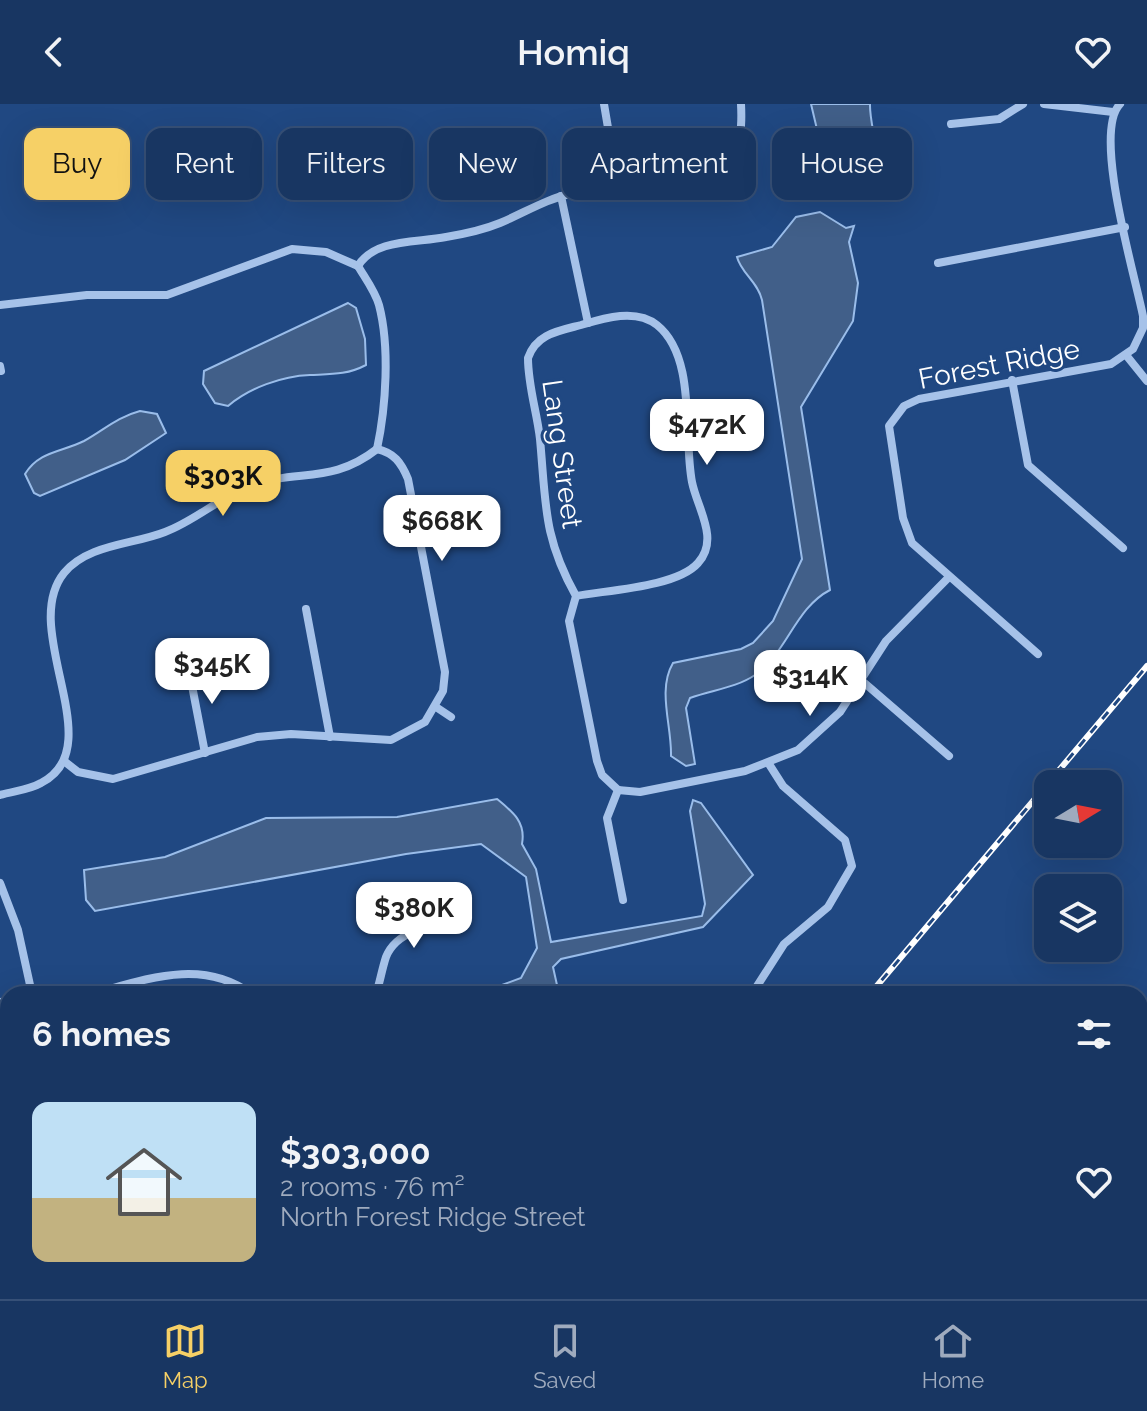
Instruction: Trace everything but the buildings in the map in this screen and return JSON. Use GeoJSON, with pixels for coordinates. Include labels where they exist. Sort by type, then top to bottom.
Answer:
{"type":"FeatureCollection","features":[{"type":"Feature","properties":{"kind":"street"},"geometry":{"type":"LineString","coordinates":[[604,104],[608,128]]}},
{"type":"Feature","properties":{"kind":"street"},"geometry":{"type":"LineString","coordinates":[[740,128],[741,104]]}},
{"type":"Feature","properties":{"kind":"street"},"geometry":{"type":"LineString","coordinates":[[951,124],[999,119],[1023,104]]}},
{"type":"Feature","properties":{"kind":"street"},"geometry":{"type":"LineString","coordinates":[[1044,104],[1113,112]]}},
{"type":"Feature","properties":{"kind":"street"},"geometry":{"type":"LineString","coordinates":[[1120,104],[1113,112],[1109,148],[1143,316],[1140,338],[1126,355],[1147,381]]}},
{"type":"Feature","properties":{"kind":"street"},"geometry":{"type":"LineString","coordinates":[[358,266],[375,248],[447,237],[498,224],[561,196],[588,323]]}},
{"type":"Feature","properties":{"kind":"street"},"geometry":{"type":"LineString","coordinates":[[938,263],[1125,227]]}},
{"type":"Feature","properties":{"kind":"street"},"geometry":{"type":"LineString","coordinates":[[0,305],[87,295],[167,295],[292,249],[326,252],[358,266],[379,306],[385,408],[377,449]]}},
{"type":"Feature","properties":{"kind":"street","name":"Lang Street"},"geometry":{"type":"LineString","coordinates":[[639,316],[656,324],[673,346],[686,395],[692,483],[707,541],[697,564],[675,578],[576,596],[552,549],[544,508],[540,439],[528,358],[531,348],[550,333],[588,323],[639,316]]}},
{"type":"Feature","properties":{"kind":"street","name":"Forest Ridge"},"geometry":{"type":"LineString","coordinates":[[949,577],[912,543],[903,518],[890,445],[889,426],[895,416],[919,399],[1012,380],[1099,367],[1126,355]]}},
{"type":"Feature","properties":{"kind":"street"},"geometry":{"type":"LineString","coordinates":[[1012,380],[1028,465],[1034,475],[1123,548]]}},
{"type":"Feature","properties":{"kind":"street"},"geometry":{"type":"LineString","coordinates":[[0,795],[39,785],[64,761],[68,728],[51,626],[51,603],[65,573],[83,558],[163,533],[251,485],[338,472],[377,449],[390,452],[402,464],[413,501],[445,672],[436,707],[425,722],[391,740],[274,735],[113,779],[78,772],[64,761]]}},
{"type":"Feature","properties":{"kind":"street"},"geometry":{"type":"LineString","coordinates":[[576,596],[569,621],[597,761],[602,775],[618,790],[640,792],[769,764],[812,739],[840,712],[886,641],[949,577],[1038,654]]}},
{"type":"Feature","properties":{"kind":"street"},"geometry":{"type":"LineString","coordinates":[[306,609],[330,737]]}},
{"type":"Feature","properties":{"kind":"street"},"geometry":{"type":"LineString","coordinates":[[188,665],[205,753]]}},
{"type":"Feature","properties":{"kind":"street"},"geometry":{"type":"LineString","coordinates":[[861,680],[949,756]]}},
{"type":"Feature","properties":{"kind":"street"},"geometry":{"type":"LineString","coordinates":[[436,707],[451,717]]}},
{"type":"Feature","properties":{"kind":"street"},"geometry":{"type":"LineString","coordinates":[[757,986],[784,944],[828,907],[852,866],[845,840],[783,786],[769,764]]}},
{"type":"Feature","properties":{"kind":"street"},"geometry":{"type":"LineString","coordinates":[[618,790],[607,818],[623,900]]}},
{"type":"Feature","properties":{"kind":"street"},"geometry":{"type":"LineString","coordinates":[[0,883],[18,930],[30,986]]}},
{"type":"Feature","properties":{"kind":"street"},"geometry":{"type":"LineString","coordinates":[[378,986],[387,955],[399,941],[426,927],[465,920]]}},
{"type":"Feature","properties":{"kind":"street"},"geometry":{"type":"LineString","coordinates":[[121,986],[160,975],[183,973],[228,981],[237,986]]}},
{"type":"Feature","properties":{"kind":"water"},"geometry":{"type":"Polygon","coordinates":[[[811,104],[870,104],[873,128],[817,128],[811,104]]]}},
{"type":"Feature","properties":{"kind":"water"},"geometry":{"type":"Polygon","coordinates":[[[820,212],[846,228],[854,226],[849,242],[858,283],[853,321],[801,407],[830,590],[808,608],[775,655],[755,675],[732,686],[690,698],[686,708],[695,764],[686,766],[671,756],[666,685],[673,663],[741,649],[753,643],[773,621],[802,559],[762,300],[737,257],[772,247],[796,217],[820,212]]]}},
{"type":"Feature","properties":{"kind":"water"},"geometry":{"type":"Polygon","coordinates":[[[348,303],[356,308],[365,339],[366,365],[345,372],[277,381],[246,394],[228,406],[215,403],[203,384],[204,371],[348,303]]]}},
{"type":"Feature","properties":{"kind":"water"},"geometry":{"type":"Polygon","coordinates":[[[140,411],[157,414],[166,433],[125,460],[40,496],[34,493],[25,474],[37,461],[84,441],[117,420],[140,411]]]}},
{"type":"Feature","properties":{"kind":"water"},"geometry":{"type":"Polygon","coordinates":[[[497,799],[520,824],[522,844],[536,869],[551,942],[702,916],[705,904],[690,811],[693,800],[701,803],[753,875],[703,927],[561,959],[553,967],[557,986],[499,986],[521,978],[537,948],[526,877],[481,844],[406,854],[95,911],[86,900],[84,870],[165,857],[266,818],[397,817],[497,799]]]}},
{"type":"Feature","properties":{"kind":"railway"},"geometry":{"type":"LineString","coordinates":[[877,986],[1147,666]]}}]}
